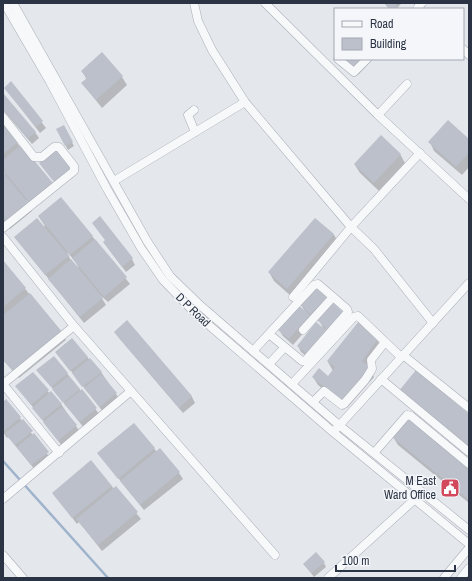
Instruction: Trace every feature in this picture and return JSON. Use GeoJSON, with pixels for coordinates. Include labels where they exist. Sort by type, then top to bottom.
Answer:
{"type":"FeatureCollection","features":[{"type":"Feature","properties":{"kind":"street","name":"D P Road"},"geometry":{"type":"LineString","coordinates":[[4,3],[51,75]]}},
{"type":"Feature","properties":{"kind":"street","name":"D P Road"},"geometry":{"type":"LineString","coordinates":[[13,3],[97,160],[141,248],[206,311],[374,453],[469,530]]}},
{"type":"Feature","properties":{"kind":"street"},"geometry":{"type":"LineString","coordinates":[[194,3],[198,21],[212,50],[245,102],[351,228],[374,249],[433,323]]}},
{"type":"Feature","properties":{"kind":"street"},"geometry":{"type":"LineString","coordinates":[[266,3],[378,115],[469,199]]}},
{"type":"Feature","properties":{"kind":"street"},"geometry":{"type":"LineString","coordinates":[[339,60],[344,66],[354,72],[366,60]]}},
{"type":"Feature","properties":{"kind":"street"},"geometry":{"type":"LineString","coordinates":[[337,74],[344,66]]}},
{"type":"Feature","properties":{"kind":"street"},"geometry":{"type":"LineString","coordinates":[[378,115],[407,84]]}},
{"type":"Feature","properties":{"kind":"street"},"geometry":{"type":"LineString","coordinates":[[114,181],[245,102]]}},
{"type":"Feature","properties":{"kind":"street"},"geometry":{"type":"LineString","coordinates":[[194,110],[188,115],[188,119],[195,132]]}},
{"type":"Feature","properties":{"kind":"street"},"geometry":{"type":"LineString","coordinates":[[3,117],[34,157],[42,157],[54,147],[59,147],[74,166],[74,171],[3,228]]}},
{"type":"Feature","properties":{"kind":"street"},"geometry":{"type":"LineString","coordinates":[[293,297],[351,228],[420,153]]}},
{"type":"Feature","properties":{"kind":"street","name":"D P Road"},"geometry":{"type":"LineString","coordinates":[[97,160],[114,181],[147,241],[160,268],[163,280],[200,318],[333,432],[469,544]]}},
{"type":"Feature","properties":{"kind":"street"},"geometry":{"type":"LineString","coordinates":[[3,237],[74,326],[275,555]]}},
{"type":"Feature","properties":{"kind":"street"},"geometry":{"type":"LineString","coordinates":[[333,432],[469,283]]}},
{"type":"Feature","properties":{"kind":"street"},"geometry":{"type":"LineString","coordinates":[[253,351],[314,284],[318,284],[347,309],[348,312],[305,361],[302,361],[284,348],[269,334]]}},
{"type":"Feature","properties":{"kind":"street"},"geometry":{"type":"LineString","coordinates":[[303,330],[333,297]]}},
{"type":"Feature","properties":{"kind":"street"},"geometry":{"type":"LineString","coordinates":[[200,318],[206,311]]}},
{"type":"Feature","properties":{"kind":"street"},"geometry":{"type":"LineString","coordinates":[[292,384],[354,317],[358,316],[385,342],[469,408]]}},
{"type":"Feature","properties":{"kind":"street"},"geometry":{"type":"LineString","coordinates":[[59,452],[3,384],[74,326]]}},
{"type":"Feature","properties":{"kind":"street"},"geometry":{"type":"LineString","coordinates":[[313,402],[324,391],[342,405],[344,404],[365,380],[372,369],[371,360],[385,342]]}},
{"type":"Feature","properties":{"kind":"street"},"geometry":{"type":"LineString","coordinates":[[269,364],[284,348]]}},
{"type":"Feature","properties":{"kind":"street"},"geometry":{"type":"LineString","coordinates":[[381,379],[469,452]]}},
{"type":"Feature","properties":{"kind":"street"},"geometry":{"type":"LineString","coordinates":[[365,380],[374,387]]}},
{"type":"Feature","properties":{"kind":"street"},"geometry":{"type":"LineString","coordinates":[[3,499],[131,392]]}},
{"type":"Feature","properties":{"kind":"street"},"geometry":{"type":"LineString","coordinates":[[374,453],[407,415],[411,416],[469,464]]}},
{"type":"Feature","properties":{"kind":"street"},"geometry":{"type":"LineString","coordinates":[[328,578],[415,499]]}},
{"type":"Feature","properties":{"kind":"street"},"geometry":{"type":"LineString","coordinates":[[444,578],[469,548]]}},
{"type":"Feature","properties":{"kind":"street"},"geometry":{"type":"LineString","coordinates":[[3,555],[23,578]]}},
{"type":"Feature","properties":{"kind":"street"},"geometry":{"type":"LineString","coordinates":[[461,578],[469,568]]}},
{"type":"Feature","properties":{"kind":"building"},"geometry":{"type":"Polygon","coordinates":[[[384,3],[394,3],[398,8],[388,8],[384,3]]]}},
{"type":"Feature","properties":{"kind":"building"},"geometry":{"type":"Polygon","coordinates":[[[102,52],[123,76],[96,100],[81,83],[87,78],[81,71],[102,52]]]}},
{"type":"Feature","properties":{"kind":"building"},"geometry":{"type":"Polygon","coordinates":[[[344,60],[363,60],[354,69],[344,60]]]}},
{"type":"Feature","properties":{"kind":"building"},"geometry":{"type":"Polygon","coordinates":[[[11,81],[43,121],[36,127],[4,88],[11,81]]]}},
{"type":"Feature","properties":{"kind":"building"},"geometry":{"type":"Polygon","coordinates":[[[3,93],[36,132],[28,138],[3,109],[3,93]]]}},
{"type":"Feature","properties":{"kind":"building"},"geometry":{"type":"Polygon","coordinates":[[[448,120],[469,139],[469,153],[456,167],[428,142],[448,120]]]}},
{"type":"Feature","properties":{"kind":"building"},"geometry":{"type":"Polygon","coordinates":[[[3,123],[18,142],[3,154],[3,123]]]}},
{"type":"Feature","properties":{"kind":"building"},"geometry":{"type":"Polygon","coordinates":[[[64,125],[73,142],[65,146],[56,129],[64,125]]]}},
{"type":"Feature","properties":{"kind":"building"},"geometry":{"type":"Polygon","coordinates":[[[381,135],[401,154],[374,183],[354,164],[381,135]]]}},
{"type":"Feature","properties":{"kind":"building"},"geometry":{"type":"Polygon","coordinates":[[[21,145],[53,183],[30,203],[3,170],[3,160],[21,145]]]}},
{"type":"Feature","properties":{"kind":"building"},"geometry":{"type":"Polygon","coordinates":[[[56,149],[72,168],[54,182],[39,163],[56,149]]]}},
{"type":"Feature","properties":{"kind":"building"},"geometry":{"type":"Polygon","coordinates":[[[3,172],[29,204],[6,223],[3,220],[3,172]]]}},
{"type":"Feature","properties":{"kind":"building"},"geometry":{"type":"Polygon","coordinates":[[[61,197],[93,236],[70,255],[38,216],[61,197]]]}},
{"type":"Feature","properties":{"kind":"building"},"geometry":{"type":"Polygon","coordinates":[[[100,216],[133,258],[122,267],[103,242],[105,240],[92,223],[100,216]]]}},
{"type":"Feature","properties":{"kind":"building"},"geometry":{"type":"Polygon","coordinates":[[[37,218],[69,256],[45,275],[14,237],[37,218]]]}},
{"type":"Feature","properties":{"kind":"building"},"geometry":{"type":"Polygon","coordinates":[[[315,218],[334,234],[287,289],[268,272],[315,218]]]}},
{"type":"Feature","properties":{"kind":"building"},"geometry":{"type":"Polygon","coordinates":[[[95,239],[127,277],[104,297],[72,258],[95,239]]]}},
{"type":"Feature","properties":{"kind":"building"},"geometry":{"type":"Polygon","coordinates":[[[71,259],[103,298],[80,317],[48,279],[71,259]]]}},
{"type":"Feature","properties":{"kind":"building"},"geometry":{"type":"Polygon","coordinates":[[[3,260],[26,288],[3,307],[3,260]]]}},
{"type":"Feature","properties":{"kind":"building"},"geometry":{"type":"Polygon","coordinates":[[[316,288],[327,298],[310,314],[300,304],[316,288]]]}},
{"type":"Feature","properties":{"kind":"building"},"geometry":{"type":"Polygon","coordinates":[[[30,293],[63,333],[15,373],[3,359],[3,315],[30,293]]]}},
{"type":"Feature","properties":{"kind":"building"},"geometry":{"type":"Polygon","coordinates":[[[333,303],[343,312],[328,330],[317,320],[333,303]]]}},
{"type":"Feature","properties":{"kind":"building"},"geometry":{"type":"Polygon","coordinates":[[[299,306],[310,315],[289,339],[278,330],[299,306]]]}},
{"type":"Feature","properties":{"kind":"building"},"geometry":{"type":"Polygon","coordinates":[[[127,320],[192,396],[179,408],[114,332],[127,320]]]}},
{"type":"Feature","properties":{"kind":"building"},"geometry":{"type":"Polygon","coordinates":[[[359,321],[378,339],[362,361],[370,368],[342,401],[312,377],[319,368],[328,376],[335,367],[327,361],[359,321]]]}},
{"type":"Feature","properties":{"kind":"building"},"geometry":{"type":"Polygon","coordinates":[[[316,322],[327,331],[307,354],[297,346],[316,322]]]}},
{"type":"Feature","properties":{"kind":"building"},"geometry":{"type":"Polygon","coordinates":[[[72,338],[88,357],[70,371],[55,352],[72,338]]]}},
{"type":"Feature","properties":{"kind":"building"},"geometry":{"type":"Polygon","coordinates":[[[54,356],[68,373],[51,387],[36,370],[54,356]]]}},
{"type":"Feature","properties":{"kind":"building"},"geometry":{"type":"Polygon","coordinates":[[[90,358],[102,372],[82,387],[72,373],[90,358]]]}},
{"type":"Feature","properties":{"kind":"building"},"geometry":{"type":"Polygon","coordinates":[[[416,370],[469,414],[469,451],[398,392],[416,370]]]}},
{"type":"Feature","properties":{"kind":"building"},"geometry":{"type":"Polygon","coordinates":[[[33,372],[49,390],[31,405],[15,386],[33,372]]]}},
{"type":"Feature","properties":{"kind":"building"},"geometry":{"type":"Polygon","coordinates":[[[101,374],[117,393],[100,407],[84,388],[101,374]]]}},
{"type":"Feature","properties":{"kind":"building"},"geometry":{"type":"Polygon","coordinates":[[[69,376],[80,389],[63,403],[52,389],[69,376]]]}},
{"type":"Feature","properties":{"kind":"building"},"geometry":{"type":"Polygon","coordinates":[[[82,389],[97,408],[80,422],[64,404],[82,389]]]}},
{"type":"Feature","properties":{"kind":"building"},"geometry":{"type":"Polygon","coordinates":[[[51,391],[62,404],[42,420],[32,408],[51,391]]]}},
{"type":"Feature","properties":{"kind":"building"},"geometry":{"type":"Polygon","coordinates":[[[6,399],[21,417],[3,432],[3,402],[6,399]]]}},
{"type":"Feature","properties":{"kind":"building"},"geometry":{"type":"Polygon","coordinates":[[[62,407],[77,425],[58,441],[43,422],[62,407]]]}},
{"type":"Feature","properties":{"kind":"building"},"geometry":{"type":"Polygon","coordinates":[[[409,417],[469,466],[469,500],[392,437],[409,417]]]}},
{"type":"Feature","properties":{"kind":"building"},"geometry":{"type":"Polygon","coordinates":[[[23,419],[33,431],[15,445],[5,433],[23,419]]]}},
{"type":"Feature","properties":{"kind":"building"},"geometry":{"type":"Polygon","coordinates":[[[134,423],[155,448],[118,479],[97,453],[134,423]]]}},
{"type":"Feature","properties":{"kind":"building"},"geometry":{"type":"Polygon","coordinates":[[[34,433],[49,452],[31,465],[17,447],[34,433]]]}},
{"type":"Feature","properties":{"kind":"building"},"geometry":{"type":"Polygon","coordinates":[[[160,448],[180,472],[140,505],[120,481],[160,448]]]}},
{"type":"Feature","properties":{"kind":"building"},"geometry":{"type":"Polygon","coordinates":[[[91,460],[112,486],[72,518],[52,493],[91,460]]]}},
{"type":"Feature","properties":{"kind":"building"},"geometry":{"type":"Polygon","coordinates":[[[116,486],[138,512],[98,545],[76,519],[116,486]]]}},
{"type":"Feature","properties":{"kind":"building"},"geometry":{"type":"Polygon","coordinates":[[[316,552],[325,562],[311,573],[303,564],[316,552]]]}},
{"type":"Feature","properties":{"kind":"waterway"},"geometry":{"type":"LineString","coordinates":[[3,461],[108,578]]}},
{"type":"Feature","properties":{"kind":"place","name":"M East Ward Office"},"geometry":{"type":"Point","coordinates":[450,488]}}]}
